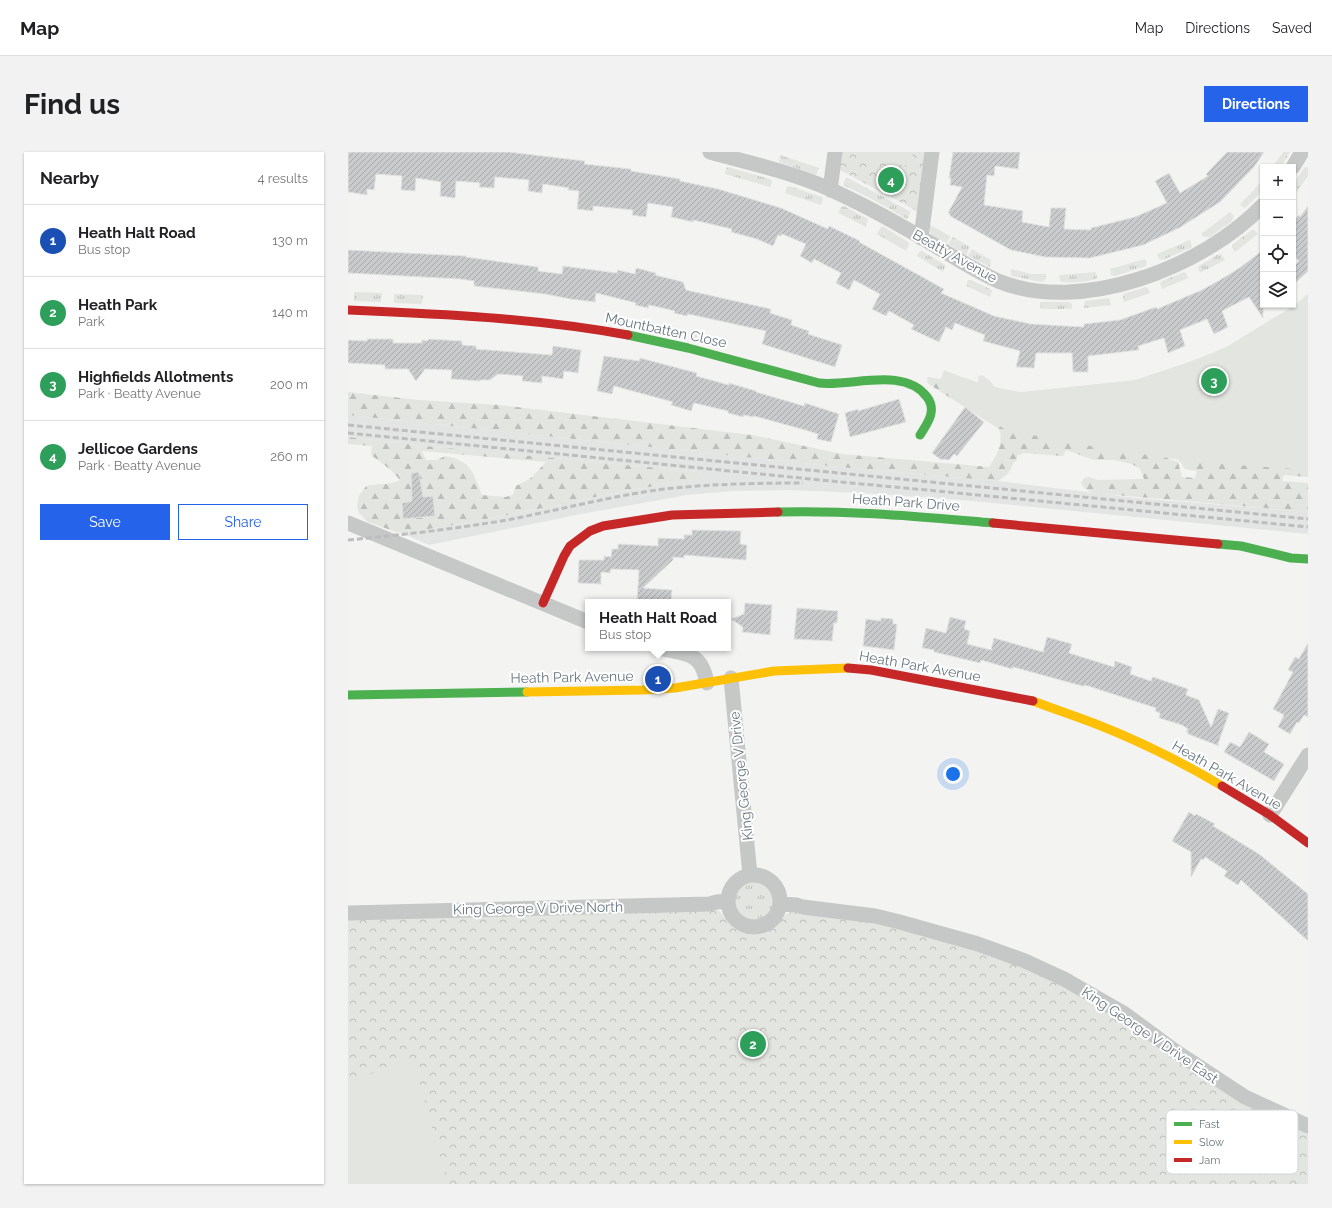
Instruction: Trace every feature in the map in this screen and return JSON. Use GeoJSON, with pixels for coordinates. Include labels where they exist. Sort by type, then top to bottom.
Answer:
{"type":"FeatureCollection","features":[{"type":"Feature","properties":{"kind":"street","name":"Beatty Avenue"},"geometry":{"type":"LineString","coordinates":[[710,152],[790,175],[830,190],[873,211],[985,274],[1013,286],[1028,290],[1079,291],[1109,286],[1154,274],[1191,258],[1220,241],[1253,215],[1260,207]]}},
{"type":"Feature","properties":{"kind":"street"},"geometry":{"type":"LineString","coordinates":[[830,190],[835,152]]}},
{"type":"Feature","properties":{"kind":"street"},"geometry":{"type":"LineString","coordinates":[[921,238],[932,152]]}},
{"type":"Feature","properties":{"kind":"street"},"geometry":{"type":"LineString","coordinates":[[1295,164],[1302,152]]}},
{"type":"Feature","properties":{"kind":"street","name":"Mountbatten Close"},"geometry":{"type":"LineString","coordinates":[[348,310],[532,320],[661,341],[817,382],[830,384],[881,380],[905,383],[924,392],[930,400],[933,410],[930,420],[920,435]]}},
{"type":"Feature","properties":{"kind":"street","name":"Heath Park Drive"},"geometry":{"type":"LineString","coordinates":[[542,603],[570,546],[590,531],[603,526],[672,515],[774,512],[872,513],[1034,526],[1241,546],[1290,558],[1308,559]]}},
{"type":"Feature","properties":{"kind":"street"},"geometry":{"type":"LineString","coordinates":[[348,523],[585,621]]}},
{"type":"Feature","properties":{"kind":"street"},"geometry":{"type":"LineString","coordinates":[[672,651],[690,655],[696,659],[703,666],[708,683]]}},
{"type":"Feature","properties":{"kind":"street","name":"Heath Park Avenue"},"geometry":{"type":"LineString","coordinates":[[348,695],[643,690],[675,688],[774,671],[828,668],[858,668],[882,671],[1032,702],[1084,719],[1128,738],[1198,772],[1270,815],[1308,843]]}},
{"type":"Feature","properties":{"kind":"street","name":"King George V Drive"},"geometry":{"type":"LineString","coordinates":[[731,678],[750,875]]}},
{"type":"Feature","properties":{"kind":"street"},"geometry":{"type":"LineString","coordinates":[[1270,815],[1308,755]]}},
{"type":"Feature","properties":{"kind":"street"},"geometry":{"type":"LineString","coordinates":[[750,875],[760,875],[768,878],[774,884],[778,891],[780,904],[776,915],[771,921],[764,926],[756,928],[740,924],[729,911],[727,901],[731,887],[736,881],[750,875]]}},
{"type":"Feature","properties":{"kind":"street","name":"King George V Drive North"},"geometry":{"type":"LineString","coordinates":[[348,913],[709,904],[727,901]]}},
{"type":"Feature","properties":{"kind":"street","name":"King George V Drive East"},"geometry":{"type":"LineString","coordinates":[[780,904],[797,905],[896,921],[978,944],[1025,961],[1064,979],[1124,1014],[1174,1051],[1245,1097],[1273,1110]]}},
{"type":"Feature","properties":{"kind":"street","name":"King George V Drive East"},"geometry":{"type":"LineString","coordinates":[[1298,1121],[1308,1126]]}},
{"type":"Feature","properties":{"kind":"shaded area"},"geometry":{"type":"Polygon","coordinates":[[[348,415],[839,467],[998,481],[1136,498],[1308,512],[1308,534],[962,500],[789,490],[734,491],[687,495],[581,514],[429,545],[402,533],[528,511],[624,491],[693,480],[698,477],[700,472],[425,446],[348,437],[348,415]]]}},
{"type":"Feature","properties":{"kind":"green space"},"geometry":{"type":"Polygon","coordinates":[[[842,152],[925,152],[917,211],[840,170],[842,152]]]}},
{"type":"Feature","properties":{"kind":"green space"},"geometry":{"type":"Polygon","coordinates":[[[857,152],[913,152],[911,166],[856,159],[857,152]]]}},
{"type":"Feature","properties":{"kind":"green space"},"geometry":{"type":"Polygon","coordinates":[[[1283,152],[1290,152],[1283,164],[1274,164],[1283,152]]]}},
{"type":"Feature","properties":{"kind":"green space"},"geometry":{"type":"Polygon","coordinates":[[[780,155],[819,168],[816,175],[779,162],[780,155]]]}},
{"type":"Feature","properties":{"kind":"green space"},"geometry":{"type":"Polygon","coordinates":[[[728,167],[770,179],[772,181],[770,187],[725,174],[728,167]]]}},
{"type":"Feature","properties":{"kind":"green space"},"geometry":{"type":"Polygon","coordinates":[[[1305,167],[1308,167],[1308,176],[1296,192],[1296,180],[1305,167]]]}},
{"type":"Feature","properties":{"kind":"green space"},"geometry":{"type":"Polygon","coordinates":[[[846,177],[911,212],[907,219],[843,185],[846,177]]]}},
{"type":"Feature","properties":{"kind":"green space"},"geometry":{"type":"Polygon","coordinates":[[[1260,183],[1260,194],[1244,208],[1240,204],[1260,183]]]}},
{"type":"Feature","properties":{"kind":"green space"},"geometry":{"type":"Polygon","coordinates":[[[789,186],[822,197],[823,199],[821,205],[785,193],[787,187],[789,186]]]}},
{"type":"Feature","properties":{"kind":"green space"},"geometry":{"type":"Polygon","coordinates":[[[844,206],[868,219],[866,227],[838,213],[841,207],[844,206]]]}},
{"type":"Feature","properties":{"kind":"green space"},"geometry":{"type":"Polygon","coordinates":[[[1230,212],[1234,216],[1232,221],[1210,237],[1204,237],[1201,234],[1230,212]]]}},
{"type":"Feature","properties":{"kind":"green space"},"geometry":{"type":"Polygon","coordinates":[[[930,225],[950,236],[947,243],[932,235],[930,232],[930,225]]]}},
{"type":"Feature","properties":{"kind":"green space"},"geometry":{"type":"Polygon","coordinates":[[[881,227],[884,227],[908,242],[909,245],[906,251],[877,234],[881,227]]]}},
{"type":"Feature","properties":{"kind":"green space"},"geometry":{"type":"Polygon","coordinates":[[[1252,230],[1258,234],[1235,252],[1232,245],[1252,230]]]}},
{"type":"Feature","properties":{"kind":"green space"},"geometry":{"type":"Polygon","coordinates":[[[953,237],[970,247],[966,255],[948,244],[953,237]]]}},
{"type":"Feature","properties":{"kind":"green space"},"geometry":{"type":"Polygon","coordinates":[[[1190,240],[1192,247],[1163,260],[1159,259],[1157,254],[1190,240]]]}},
{"type":"Feature","properties":{"kind":"green space"},"geometry":{"type":"Polygon","coordinates":[[[972,249],[991,260],[990,267],[968,256],[972,249]]]}},
{"type":"Feature","properties":{"kind":"green space"},"geometry":{"type":"Polygon","coordinates":[[[920,251],[945,265],[943,272],[917,256],[920,251]]]}},
{"type":"Feature","properties":{"kind":"green space"},"geometry":{"type":"Polygon","coordinates":[[[1221,254],[1225,260],[1200,273],[1198,268],[1199,266],[1221,254]]]}},
{"type":"Feature","properties":{"kind":"green space"},"geometry":{"type":"Polygon","coordinates":[[[1145,259],[1147,262],[1146,266],[1115,276],[1111,275],[1110,269],[1145,259]]]}},
{"type":"Feature","properties":{"kind":"green space"},"geometry":{"type":"Polygon","coordinates":[[[1011,269],[1032,274],[1046,274],[1046,279],[1042,282],[1012,276],[1011,269]]]}},
{"type":"Feature","properties":{"kind":"green space"},"geometry":{"type":"Polygon","coordinates":[[[1096,272],[1097,278],[1090,281],[1078,282],[1060,281],[1059,275],[1096,272]]]}},
{"type":"Feature","properties":{"kind":"green space"},"geometry":{"type":"Polygon","coordinates":[[[1184,272],[1188,278],[1162,289],[1160,283],[1162,281],[1184,272]]]}},
{"type":"Feature","properties":{"kind":"green space"},"geometry":{"type":"Polygon","coordinates":[[[968,280],[990,289],[992,291],[990,297],[966,286],[968,280]]]}},
{"type":"Feature","properties":{"kind":"green space"},"geometry":{"type":"Polygon","coordinates":[[[1146,287],[1150,293],[1124,302],[1124,294],[1146,287]]]}},
{"type":"Feature","properties":{"kind":"green space"},"geometry":{"type":"Polygon","coordinates":[[[354,292],[382,293],[381,302],[354,301],[354,292]]]}},
{"type":"Feature","properties":{"kind":"green space"},"geometry":{"type":"Polygon","coordinates":[[[394,294],[423,295],[422,304],[394,303],[394,294]]]}},
{"type":"Feature","properties":{"kind":"green space"},"geometry":{"type":"Polygon","coordinates":[[[1308,294],[1308,470],[1194,462],[1101,448],[1006,430],[938,387],[944,370],[982,384],[1022,392],[1135,380],[1205,356],[1228,346],[1290,308],[1296,308],[1296,304],[1308,294]]]}},
{"type":"Feature","properties":{"kind":"green space"},"geometry":{"type":"Polygon","coordinates":[[[1109,298],[1111,305],[1084,308],[1085,301],[1109,298]]]}},
{"type":"Feature","properties":{"kind":"green space"},"geometry":{"type":"Polygon","coordinates":[[[1040,302],[1068,302],[1072,304],[1072,309],[1040,309],[1040,302]]]}},
{"type":"Feature","properties":{"kind":"green space"},"geometry":{"type":"Polygon","coordinates":[[[611,315],[637,321],[636,327],[610,323],[611,315]]]}},
{"type":"Feature","properties":{"kind":"green space"},"geometry":{"type":"Polygon","coordinates":[[[690,333],[717,339],[715,345],[689,339],[690,333]]]}},
{"type":"Feature","properties":{"kind":"green space"},"geometry":{"type":"Polygon","coordinates":[[[982,375],[990,381],[996,389],[1148,443],[1169,459],[1178,462],[1182,477],[1195,478],[1197,471],[1185,469],[1171,453],[1308,465],[1308,477],[1284,475],[1282,481],[1308,483],[1308,512],[1093,493],[1084,488],[1081,483],[1084,478],[1089,477],[1098,480],[1144,479],[1140,469],[1132,464],[1114,460],[1094,460],[1066,450],[1063,456],[1024,453],[1018,455],[1012,468],[998,481],[839,467],[348,415],[348,392],[418,400],[500,405],[752,435],[842,454],[989,467],[999,449],[1001,439],[999,429],[927,383],[928,377],[978,385],[978,376],[982,375]]]}},
{"type":"Feature","properties":{"kind":"green space"},"geometry":{"type":"Polygon","coordinates":[[[348,437],[425,446],[700,472],[698,477],[693,480],[624,491],[528,511],[402,533],[368,522],[359,513],[357,506],[359,496],[366,486],[391,483],[400,480],[391,470],[371,455],[372,446],[348,444],[348,437]],[[422,451],[426,460],[437,460],[445,456],[455,458],[466,464],[473,473],[482,495],[505,497],[513,495],[516,486],[531,478],[546,462],[422,451]]]}},
{"type":"Feature","properties":{"kind":"green space"},"geometry":{"type":"Polygon","coordinates":[[[749,880],[757,880],[765,883],[771,889],[774,901],[771,913],[765,919],[757,922],[749,922],[741,919],[735,913],[732,905],[732,897],[735,889],[741,883],[749,880]]]}},
{"type":"Feature","properties":{"kind":"green space"},"geometry":{"type":"Polygon","coordinates":[[[716,909],[735,929],[752,935],[768,931],[778,924],[787,914],[795,911],[853,918],[974,947],[1060,983],[1273,1110],[1166,1110],[1166,1174],[1298,1174],[1298,1125],[1308,1131],[1308,1184],[348,1184],[348,917],[716,909]]]}},
{"type":"Feature","properties":{"kind":"green space"},"geometry":{"type":"Polygon","coordinates":[[[413,1059],[448,1184],[348,1184],[348,1082],[413,1059]]]}},
{"type":"Feature","properties":{"kind":"building"},"geometry":{"type":"Polygon","coordinates":[[[348,152],[509,152],[585,161],[584,164],[631,169],[631,171],[680,179],[680,181],[718,189],[781,208],[828,229],[829,226],[860,241],[859,242],[944,289],[941,293],[994,316],[1031,324],[1084,327],[1084,324],[1120,320],[1156,307],[1157,309],[1202,290],[1238,269],[1260,252],[1260,308],[1263,308],[1263,318],[1249,297],[1222,311],[1228,327],[1214,334],[1207,319],[1180,330],[1185,346],[1168,353],[1164,338],[1138,346],[1139,350],[1088,356],[1088,372],[1073,372],[1072,353],[1036,353],[1034,368],[1016,367],[1020,351],[983,341],[985,335],[955,323],[952,330],[946,327],[939,342],[911,329],[914,325],[889,311],[886,316],[872,309],[880,294],[854,280],[849,290],[836,283],[841,273],[814,259],[812,263],[800,256],[806,244],[782,234],[781,236],[778,235],[773,246],[757,239],[731,232],[732,229],[693,220],[693,222],[671,217],[673,207],[648,203],[646,217],[632,215],[633,210],[593,206],[593,211],[577,209],[579,191],[543,184],[542,193],[528,191],[529,180],[495,177],[494,188],[479,187],[480,183],[456,181],[455,198],[440,196],[441,182],[416,178],[415,191],[401,190],[402,176],[376,174],[374,190],[367,189],[367,195],[348,192],[348,152]]]}},
{"type":"Feature","properties":{"kind":"building"},"geometry":{"type":"Polygon","coordinates":[[[953,152],[1020,152],[1018,169],[995,166],[994,176],[987,175],[984,205],[1023,211],[1022,222],[1049,227],[1051,208],[1066,208],[1064,229],[1091,230],[1091,228],[1135,217],[1167,203],[1155,181],[1169,173],[1180,193],[1208,176],[1206,174],[1227,152],[1264,152],[1254,167],[1220,202],[1179,228],[1143,245],[1090,258],[1045,257],[1011,250],[950,216],[948,213],[962,187],[950,185],[951,178],[949,178],[953,152]]]}},
{"type":"Feature","properties":{"kind":"building"},"geometry":{"type":"Polygon","coordinates":[[[1308,206],[1308,271],[1296,282],[1296,264],[1299,261],[1296,258],[1296,218],[1299,215],[1300,217],[1308,206]]]}},
{"type":"Feature","properties":{"kind":"building"},"geometry":{"type":"Polygon","coordinates":[[[348,250],[466,256],[538,267],[538,271],[562,274],[563,266],[617,273],[618,270],[635,274],[636,268],[656,273],[655,275],[683,282],[686,290],[771,309],[770,313],[792,320],[791,325],[809,331],[808,334],[842,345],[835,367],[762,344],[766,331],[688,314],[687,316],[674,313],[675,311],[649,305],[648,308],[635,305],[636,303],[596,293],[595,302],[545,294],[474,286],[474,281],[460,279],[348,273],[348,250]]]}},
{"type":"Feature","properties":{"kind":"building"},"geometry":{"type":"Polygon","coordinates":[[[367,339],[393,339],[393,343],[422,343],[422,340],[428,341],[428,339],[462,341],[462,345],[476,346],[476,349],[552,355],[553,346],[581,350],[578,373],[564,371],[563,379],[542,376],[542,383],[522,381],[523,376],[498,374],[490,380],[480,381],[451,379],[452,370],[425,369],[416,381],[408,369],[385,369],[385,365],[348,363],[348,340],[367,341],[367,339]]]}},
{"type":"Feature","properties":{"kind":"building"},"geometry":{"type":"Polygon","coordinates":[[[604,356],[639,361],[640,358],[697,373],[696,376],[729,385],[729,383],[804,406],[805,403],[839,414],[831,442],[817,439],[818,434],[754,416],[744,415],[743,417],[728,413],[728,411],[694,403],[691,411],[671,405],[673,402],[614,386],[612,394],[597,391],[604,356]]]}},
{"type":"Feature","properties":{"kind":"building"},"geometry":{"type":"Polygon","coordinates":[[[899,399],[906,422],[850,437],[845,413],[858,409],[858,411],[899,399]]]}},
{"type":"Feature","properties":{"kind":"building"},"geometry":{"type":"Polygon","coordinates":[[[965,407],[984,422],[957,456],[954,454],[949,460],[940,459],[932,453],[965,407]]]}},
{"type":"Feature","properties":{"kind":"building"},"geometry":{"type":"Polygon","coordinates":[[[419,472],[423,497],[433,496],[435,516],[403,519],[402,503],[412,501],[411,473],[419,472]]]}},
{"type":"Feature","properties":{"kind":"building"},"geometry":{"type":"Polygon","coordinates":[[[692,530],[741,531],[740,544],[747,545],[746,560],[684,555],[684,558],[673,557],[673,560],[643,588],[672,590],[671,599],[637,599],[639,570],[611,569],[610,573],[601,572],[601,584],[578,583],[579,560],[604,560],[604,556],[611,557],[612,549],[618,549],[618,544],[658,546],[658,538],[684,539],[684,535],[692,535],[692,530]]]}},
{"type":"Feature","properties":{"kind":"building"},"geometry":{"type":"Polygon","coordinates":[[[745,603],[772,605],[770,635],[742,632],[743,627],[731,619],[744,614],[745,603]]]}},
{"type":"Feature","properties":{"kind":"building"},"geometry":{"type":"Polygon","coordinates":[[[797,608],[838,611],[837,623],[834,623],[832,641],[794,639],[797,608]]]}},
{"type":"Feature","properties":{"kind":"building"},"geometry":{"type":"Polygon","coordinates":[[[950,617],[966,621],[964,629],[970,631],[967,644],[991,650],[994,638],[1043,652],[1047,637],[1072,644],[1069,653],[1114,667],[1115,661],[1132,667],[1130,674],[1151,681],[1153,677],[1188,689],[1186,695],[1199,700],[1211,727],[1218,709],[1229,713],[1218,744],[1219,746],[1188,734],[1188,732],[1186,732],[1188,729],[1182,725],[1159,718],[1160,713],[1155,711],[1156,708],[1085,685],[1082,686],[981,660],[980,663],[922,648],[926,628],[946,633],[950,617]]]}},
{"type":"Feature","properties":{"kind":"building"},"geometry":{"type":"Polygon","coordinates":[[[881,618],[893,619],[893,624],[897,624],[894,650],[863,646],[866,619],[881,621],[881,618]]]}},
{"type":"Feature","properties":{"kind":"building"},"geometry":{"type":"Polygon","coordinates":[[[1308,643],[1308,717],[1304,715],[1299,723],[1297,722],[1290,734],[1278,727],[1284,715],[1273,709],[1293,672],[1288,670],[1295,657],[1299,659],[1308,643]]]}},
{"type":"Feature","properties":{"kind":"building"},"geometry":{"type":"Polygon","coordinates":[[[1249,732],[1269,744],[1264,752],[1284,764],[1274,781],[1224,752],[1230,742],[1240,747],[1249,732]]]}},
{"type":"Feature","properties":{"kind":"building"},"geometry":{"type":"Polygon","coordinates":[[[1189,812],[1215,824],[1213,826],[1259,854],[1308,894],[1308,941],[1241,880],[1238,885],[1224,876],[1227,871],[1205,857],[1204,860],[1201,859],[1191,877],[1191,852],[1172,841],[1189,812]]]}},
{"type":"Feature","properties":{"kind":"railway"},"geometry":{"type":"LineString","coordinates":[[348,425],[1308,519]]}},
{"type":"Feature","properties":{"kind":"railway"},"geometry":{"type":"LineString","coordinates":[[348,433],[1308,527]]}},
{"type":"Feature","properties":{"kind":"railway"},"geometry":{"type":"LineString","coordinates":[[348,540],[428,532],[507,520],[624,495],[664,489],[734,484],[803,483]]}},
{"type":"Feature","properties":{"kind":"traffic: fast"},"geometry":{"type":"LineString","coordinates":[[628,335],[688,348],[819,383],[876,380],[905,382],[917,388],[927,397],[930,402],[930,416],[920,435]]}},
{"type":"Feature","properties":{"kind":"traffic: fast"},"geometry":{"type":"LineString","coordinates":[[778,512],[859,513],[993,523]]}},
{"type":"Feature","properties":{"kind":"traffic: fast"},"geometry":{"type":"LineString","coordinates":[[1218,544],[1241,546],[1291,558],[1308,559]]}},
{"type":"Feature","properties":{"kind":"traffic: fast"},"geometry":{"type":"LineString","coordinates":[[348,695],[527,692]]}},
{"type":"Feature","properties":{"kind":"traffic: slow"},"geometry":{"type":"LineString","coordinates":[[527,692],[675,688],[774,671],[848,668]]}},
{"type":"Feature","properties":{"kind":"traffic: slow"},"geometry":{"type":"LineString","coordinates":[[1033,701],[1128,737],[1176,760],[1222,786]]}},
{"type":"Feature","properties":{"kind":"traffic: jam"},"geometry":{"type":"LineString","coordinates":[[348,310],[453,315],[558,324],[628,335]]}},
{"type":"Feature","properties":{"kind":"traffic: jam"},"geometry":{"type":"LineString","coordinates":[[543,603],[570,546],[590,531],[603,526],[672,515],[778,512]]}},
{"type":"Feature","properties":{"kind":"traffic: jam"},"geometry":{"type":"LineString","coordinates":[[993,523],[1218,544]]}},
{"type":"Feature","properties":{"kind":"traffic: jam"},"geometry":{"type":"LineString","coordinates":[[848,668],[871,670],[1033,701]]}},
{"type":"Feature","properties":{"kind":"traffic: jam"},"geometry":{"type":"LineString","coordinates":[[1222,786],[1270,815],[1308,843]]}},
{"type":"Feature","properties":{"kind":"place","name":"Jellicoe Gardens"},"geometry":{"type":"Point","coordinates":[891,180]}},
{"type":"Feature","properties":{"kind":"place","name":"Highfields Allotments"},"geometry":{"type":"Point","coordinates":[1214,381]}},
{"type":"Feature","properties":{"kind":"place","name":"Heath Halt Road"},"geometry":{"type":"Point","coordinates":[658,679]}},
{"type":"Feature","properties":{"kind":"place","name":"Heath Park"},"geometry":{"type":"Point","coordinates":[753,1044]}}]}
